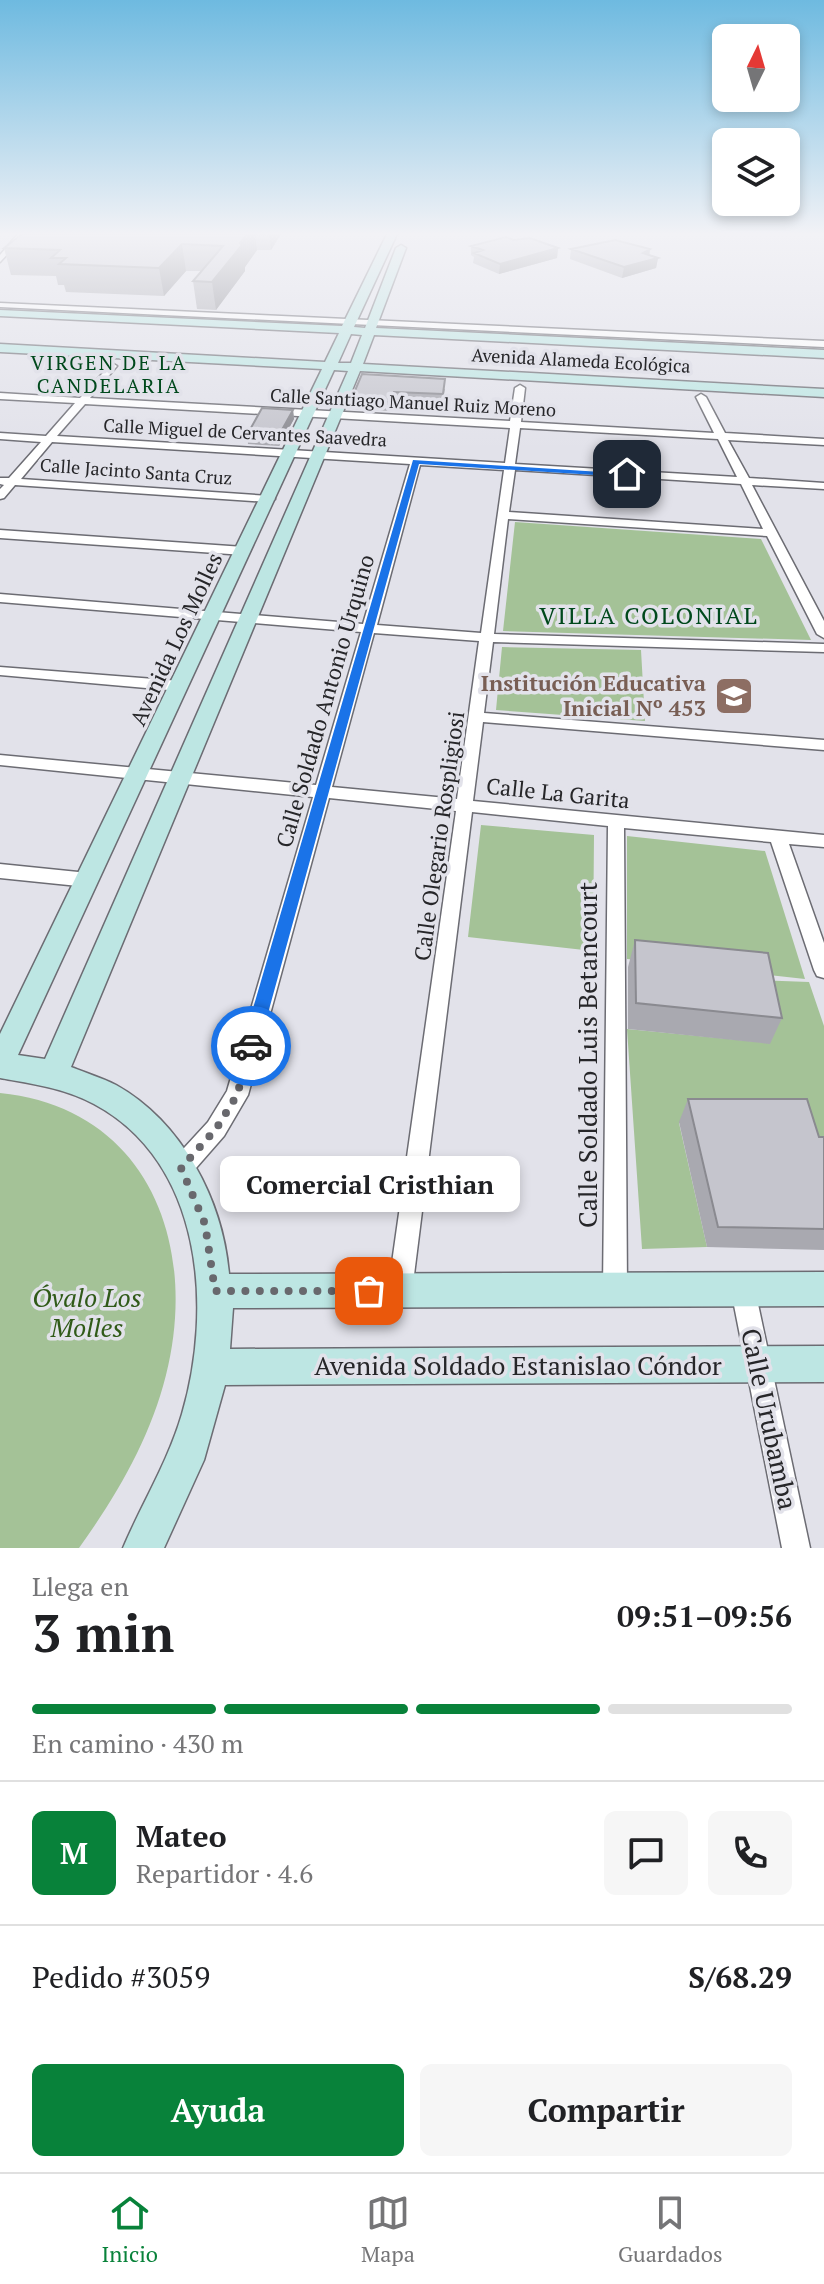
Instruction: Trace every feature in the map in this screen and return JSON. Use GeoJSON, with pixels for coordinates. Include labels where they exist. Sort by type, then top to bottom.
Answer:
{"type":"FeatureCollection","features":[{"type":"Feature","properties":{"kind":"street","name":"Avenida Alameda Ecológica"},"geometry":{"type":"LineString","coordinates":[[21,306],[350,326]]}},
{"type":"Feature","properties":{"kind":"street","name":"Avenida Los Molles"},"geometry":{"type":"LineString","coordinates":[[0,1064],[359,306]]}},
{"type":"Feature","properties":{"kind":"street"},"geometry":{"type":"LineString","coordinates":[[54,1072],[354,373],[379,306]]}},
{"type":"Feature","properties":{"kind":"street","name":"Avenida Alameda Ecológica"},"geometry":{"type":"LineString","coordinates":[[0,313],[824,344]]}},
{"type":"Feature","properties":{"kind":"street","name":"Avenida Alameda Ecológica"},"geometry":{"type":"LineString","coordinates":[[371,327],[824,354]]}},
{"type":"Feature","properties":{"kind":"street","name":"Avenida Alameda Ecológica"},"geometry":{"type":"LineString","coordinates":[[0,348],[520,388],[824,403]]}},
{"type":"Feature","properties":{"kind":"street","name":"Avenida Alameda Ecológica"},"geometry":{"type":"LineString","coordinates":[[0,360],[330,371]]}},
{"type":"Feature","properties":{"kind":"street"},"geometry":{"type":"LineString","coordinates":[[0,496],[6,482],[49,439],[112,366]]}},
{"type":"Feature","properties":{"kind":"street","name":"Avenida Alameda Ecológica"},"geometry":{"type":"LineString","coordinates":[[354,373],[824,393]]}},
{"type":"Feature","properties":{"kind":"street","name":"Calle Olegario Rospligiosi"},"geometry":{"type":"LineString","coordinates":[[400,1291],[520,388]]}},
{"type":"Feature","properties":{"kind":"street","name":"Calle Santiago Manuel Ruiz Moreno"},"geometry":{"type":"LineString","coordinates":[[0,396],[824,442]]}},
{"type":"Feature","properties":{"kind":"street"},"geometry":{"type":"LineString","coordinates":[[701,397],[824,634]]}},
{"type":"Feature","properties":{"kind":"street","name":"Calle Miguel de Cervantes Saavedra"},"geometry":{"type":"LineString","coordinates":[[0,436],[824,486]]}},
{"type":"Feature","properties":{"kind":"street","name":"Calle Soldado Antonio Urquino"},"geometry":{"type":"LineString","coordinates":[[181,1168],[216,1129],[237,1095],[416,461]]}},
{"type":"Feature","properties":{"kind":"street","name":"Calle Jacinto Santa Cruz"},"geometry":{"type":"LineString","coordinates":[[6,482],[269,499]]}},
{"type":"Feature","properties":{"kind":"street"},"geometry":{"type":"LineString","coordinates":[[503,515],[771,533]]}},
{"type":"Feature","properties":{"kind":"street"},"geometry":{"type":"LineString","coordinates":[[0,534],[244,551]]}},
{"type":"Feature","properties":{"kind":"street"},"geometry":{"type":"LineString","coordinates":[[0,598],[487,638],[824,648]]}},
{"type":"Feature","properties":{"kind":"street"},"geometry":{"type":"LineString","coordinates":[[0,671],[180,686]]}},
{"type":"Feature","properties":{"kind":"street"},"geometry":{"type":"LineString","coordinates":[[477,717],[824,745]]}},
{"type":"Feature","properties":{"kind":"street","name":"Calle La Garita"},"geometry":{"type":"LineString","coordinates":[[0,760],[824,841]]}},
{"type":"Feature","properties":{"kind":"street","name":"Calle Soldado Luis Betancourt"},"geometry":{"type":"LineString","coordinates":[[615,1290],[616,821]]}},
{"type":"Feature","properties":{"kind":"street"},"geometry":{"type":"LineString","coordinates":[[778,837],[824,970]]}},
{"type":"Feature","properties":{"kind":"street"},"geometry":{"type":"LineString","coordinates":[[0,871],[88,880]]}},
{"type":"Feature","properties":{"kind":"street"},"geometry":{"type":"LineString","coordinates":[[0,1064],[54,1072],[96,1089],[133,1112],[159,1137],[181,1168],[205,1224],[215,1291],[211,1367],[197,1428],[173,1493],[143,1548]]}},
{"type":"Feature","properties":{"kind":"street"},"geometry":{"type":"LineString","coordinates":[[215,1291],[824,1289]]}},
{"type":"Feature","properties":{"kind":"street","name":"Calle Urubamba"},"geometry":{"type":"LineString","coordinates":[[743,1290],[796,1548]]}},
{"type":"Feature","properties":{"kind":"street","name":"Avenida Soldado Estanislao Cóndor"},"geometry":{"type":"LineString","coordinates":[[211,1367],[824,1364]]}},
{"type":"Feature","properties":{"kind":"green space"},"geometry":{"type":"Polygon","coordinates":[[[515,522],[761,539],[811,640],[503,631],[515,522]]]}},
{"type":"Feature","properties":{"kind":"green space"},"geometry":{"type":"Polygon","coordinates":[[[502,647],[641,650],[645,721],[496,710],[502,647]]]}},
{"type":"Feature","properties":{"kind":"green space"},"geometry":{"type":"Polygon","coordinates":[[[481,825],[594,835],[593,951],[468,937],[481,825]]]}},
{"type":"Feature","properties":{"kind":"green space"},"geometry":{"type":"Polygon","coordinates":[[[627,836],[765,851],[805,979],[627,959],[627,836]]]}},
{"type":"Feature","properties":{"kind":"green space"},"geometry":{"type":"Polygon","coordinates":[[[757,980],[809,982],[824,1026],[824,1159],[679,1123],[707,1247],[642,1249],[627,1029],[768,1043],[757,980]]]}},
{"type":"Feature","properties":{"kind":"green space","name":"Óvalo Los Molles"},"geometry":{"type":"Polygon","coordinates":[[[0,1093],[51,1104],[93,1125],[126,1154],[151,1190],[167,1232],[175,1278],[174,1326],[166,1375],[151,1422],[131,1466],[79,1548],[0,1548],[0,1093]]]}},
{"type":"Feature","properties":{"kind":"building"},"geometry":{"type":"Polygon","coordinates":[[[362,374],[445,379],[443,394],[394,392],[391,402],[351,400],[362,374]]]}},
{"type":"Feature","properties":{"kind":"building"},"geometry":{"type":"Polygon","coordinates":[[[262,408],[293,410],[278,437],[247,435],[262,408]]]}},
{"type":"Feature","properties":{"kind":"building"},"geometry":{"type":"Polygon","coordinates":[[[635,940],[768,953],[782,1018],[636,1003],[635,940]]]}},
{"type":"Feature","properties":{"kind":"building"},"geometry":{"type":"Polygon","coordinates":[[[688,1099],[807,1099],[819,1137],[824,1137],[824,1229],[718,1227],[688,1099]]]}},
{"type":"Feature","properties":{"kind":"way so far"},"geometry":{"type":"LineString","coordinates":[[251,1046],[237,1095],[216,1129],[181,1168],[205,1224],[215,1291],[369,1291]]}},
{"type":"Feature","properties":{"kind":"place","name":"Institución Educativa Inicial Nº 453"},"geometry":{"type":"Point","coordinates":[734,696]}},
{"type":"Feature","properties":{"kind":"place","name":"Comercial Cristhian"},"geometry":{"type":"Point","coordinates":[369,1291]}},
{"type":"Feature","properties":{"kind":"district","name":"VIRGEN DE LA CANDELARIA"},"geometry":{"type":"Point","coordinates":[109,374]}},
{"type":"Feature","properties":{"kind":"district","name":"VILLA COLONIAL"},"geometry":{"type":"Point","coordinates":[649,616]}},
{"type":"Feature","properties":{"kind":"route"},"geometry":{"type":"LineString","coordinates":[[251,1046],[416,461],[627,474]]}}]}
